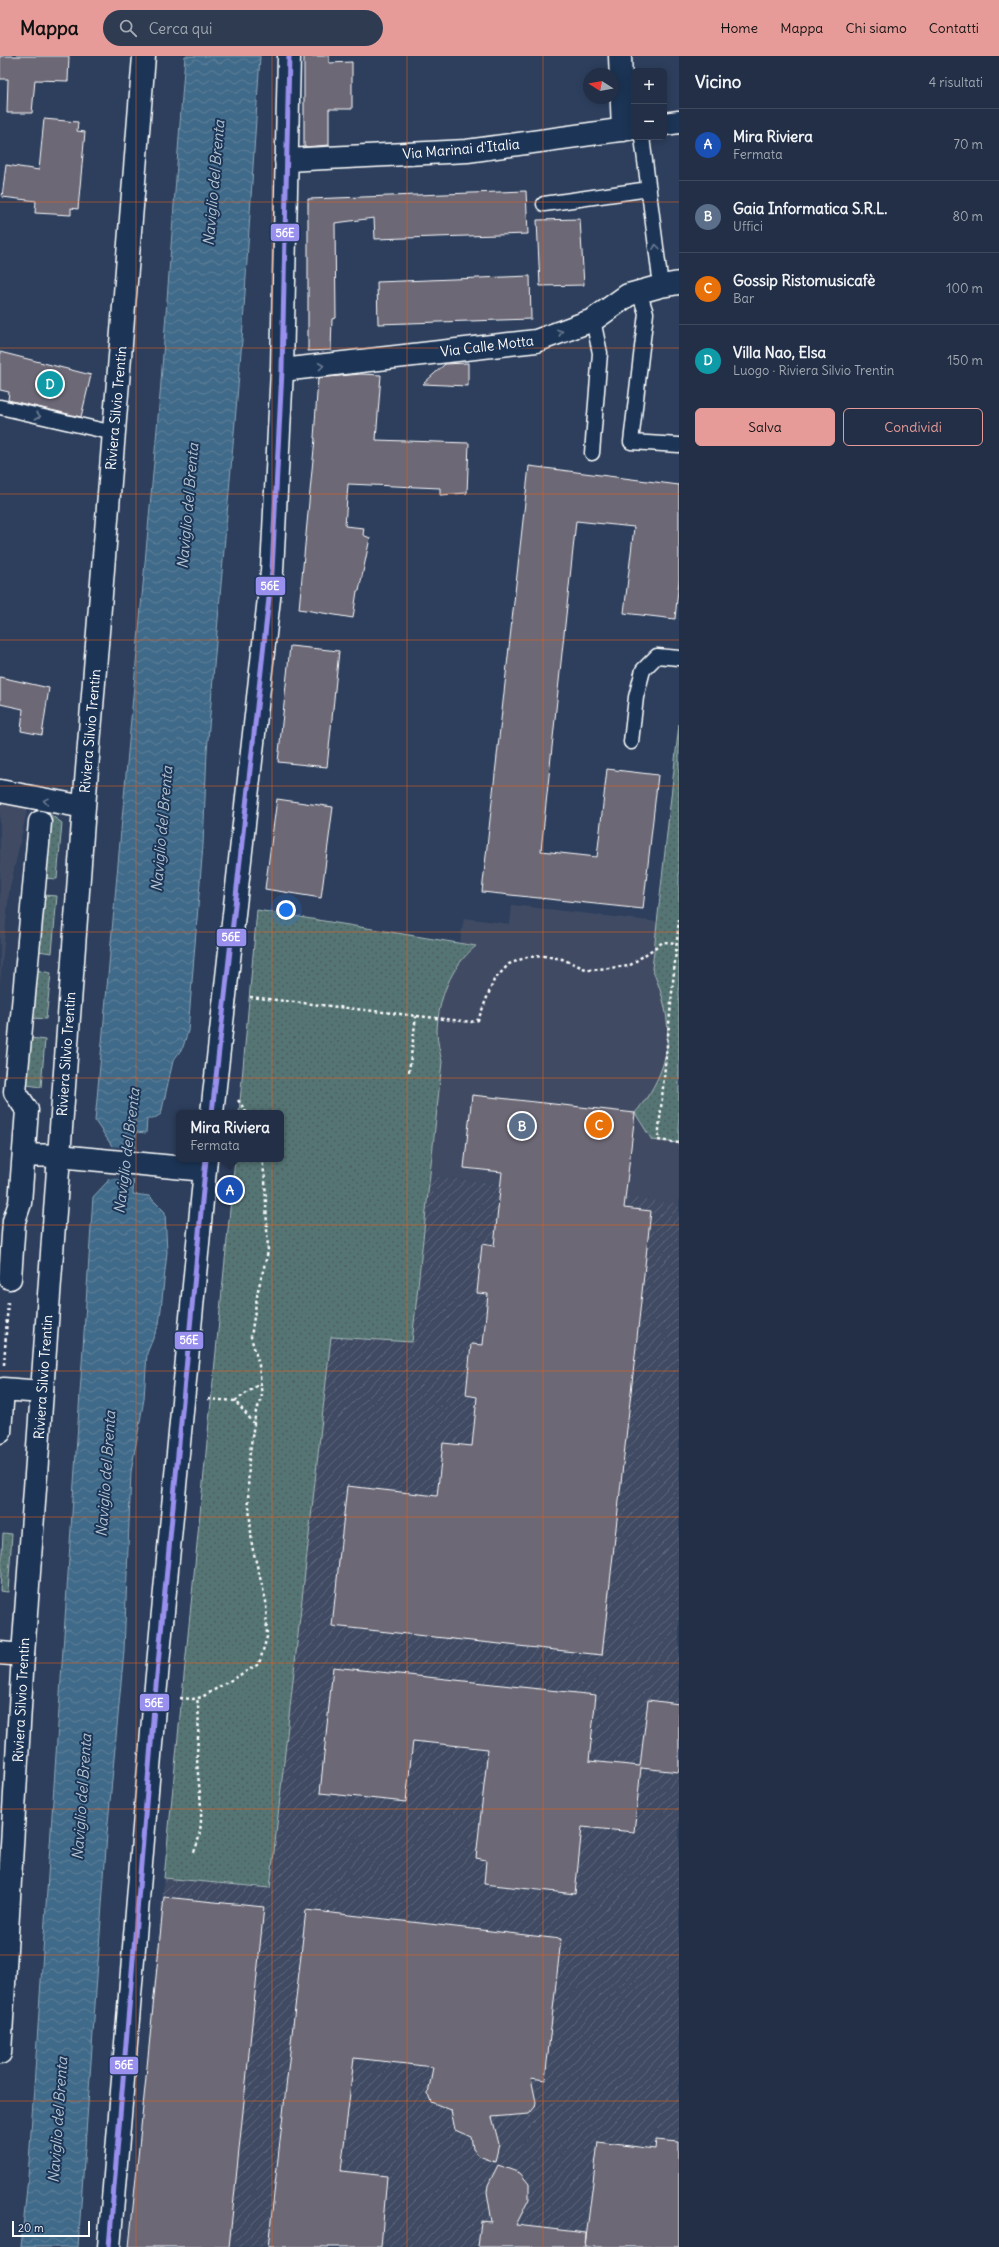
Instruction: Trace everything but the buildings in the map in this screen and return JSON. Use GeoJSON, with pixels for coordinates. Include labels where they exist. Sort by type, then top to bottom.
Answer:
{"type":"FeatureCollection","features":[{"type":"Feature","properties":{"kind":"street","name":"Riviera Silvio Trentin"},"geometry":{"type":"LineString","coordinates":[[0,2053],[23,1655],[84,807],[144,56]]}},
{"type":"Feature","properties":{"kind":"street"},"geometry":{"type":"LineString","coordinates":[[212,1110],[272,571],[282,370],[289,56]]}},
{"type":"Feature","properties":{"kind":"street"},"geometry":{"type":"LineString","coordinates":[[620,56],[631,120]]}},
{"type":"Feature","properties":{"kind":"street"},"geometry":{"type":"LineString","coordinates":[[667,124],[679,122]]}},
{"type":"Feature","properties":{"kind":"street","name":"Via Marinai d'Italia"},"geometry":{"type":"LineString","coordinates":[[286,160],[467,151],[631,132]]}},
{"type":"Feature","properties":{"kind":"street","name":"Via Calle Motta"},"geometry":{"type":"LineString","coordinates":[[282,370],[536,341],[593,320],[628,295],[670,284]]}},
{"type":"Feature","properties":{"kind":"street"},"geometry":{"type":"LineString","coordinates":[[0,791],[84,807]]}},
{"type":"Feature","properties":{"kind":"street"},"geometry":{"type":"LineString","coordinates":[[10,1278],[14,1221],[20,1203],[25,1155],[27,1110],[16,1092],[40,822]]}},
{"type":"Feature","properties":{"kind":"street"},"geometry":{"type":"LineString","coordinates":[[25,1155],[59,1156],[166,1166],[205,1164],[155,1696],[109,2247]]}},
{"type":"Feature","properties":{"kind":"street"},"geometry":{"type":"LineString","coordinates":[[0,1432],[3,1389],[42,1392]]}},
{"type":"Feature","properties":{"kind":"street"},"geometry":{"type":"LineString","coordinates":[[0,1653],[23,1655]]}},
{"type":"Feature","properties":{"kind":"lane"},"geometry":{"type":"LineString","coordinates":[[635,140],[649,189],[670,284]]}},
{"type":"Feature","properties":{"kind":"lane"},"geometry":{"type":"LineString","coordinates":[[544,204],[649,189]]}},
{"type":"Feature","properties":{"kind":"lane"},"geometry":{"type":"LineString","coordinates":[[639,292],[646,313],[631,442],[679,445]]}},
{"type":"Feature","properties":{"kind":"lane"},"geometry":{"type":"LineString","coordinates":[[592,453],[600,352],[593,320]]}},
{"type":"Feature","properties":{"kind":"lane"},"geometry":{"type":"LineString","coordinates":[[0,407],[114,434]]}},
{"type":"Feature","properties":{"kind":"lane"},"geometry":{"type":"LineString","coordinates":[[631,742],[636,697],[643,670],[657,656],[679,658]]}},
{"type":"Feature","properties":{"kind":"path"},"geometry":{"type":"LineString","coordinates":[[679,919],[658,1140],[679,1144]]}},
{"type":"Feature","properties":{"kind":"path"},"geometry":{"type":"LineString","coordinates":[[226,995],[471,1022],[478,1020],[494,980],[509,964],[527,957],[544,956],[562,960],[588,970],[596,970],[629,966],[663,942],[676,943]]}},
{"type":"Feature","properties":{"kind":"path"},"geometry":{"type":"LineString","coordinates":[[409,1072],[416,1016]]}},
{"type":"Feature","properties":{"kind":"path"},"geometry":{"type":"LineString","coordinates":[[155,1696],[198,1698],[259,1664],[267,1637],[266,1601],[252,1546],[248,1493],[249,1459],[254,1423],[256,1411],[262,1399],[259,1365],[251,1332],[258,1290],[268,1252],[265,1179],[262,1162]]}},
{"type":"Feature","properties":{"kind":"path"},"geometry":{"type":"LineString","coordinates":[[3,1389],[10,1278]]}},
{"type":"Feature","properties":{"kind":"path"},"geometry":{"type":"LineString","coordinates":[[184,1396],[234,1401],[261,1383]]}},
{"type":"Feature","properties":{"kind":"path"},"geometry":{"type":"LineString","coordinates":[[234,1401],[254,1423]]}},
{"type":"Feature","properties":{"kind":"path"},"geometry":{"type":"LineString","coordinates":[[194,1852],[200,1838],[203,1815],[198,1776],[198,1698]]}},
{"type":"Feature","properties":{"kind":"shaded area"},"geometry":{"type":"Polygon","coordinates":[[[679,724],[679,1203],[430,1176],[442,1062],[437,1033],[440,1006],[447,984],[462,960],[476,946],[460,943],[464,918],[510,924],[512,905],[658,922],[679,724]]]}},
{"type":"Feature","properties":{"kind":"shaded area"},"geometry":{"type":"Polygon","coordinates":[[[0,801],[28,806],[9,892],[0,984],[0,801]]]}},
{"type":"Feature","properties":{"kind":"shaded area"},"geometry":{"type":"Polygon","coordinates":[[[430,1176],[679,1203],[679,2247],[129,2247],[164,1878],[270,1888],[331,1336],[412,1341],[430,1176]]]}},
{"type":"Feature","properties":{"kind":"green space"},"geometry":{"type":"Polygon","coordinates":[[[679,724],[679,1143],[652,1140],[635,1113],[648,1096],[657,1079],[664,1061],[667,1044],[665,1008],[660,989],[652,969],[679,724]]]}},
{"type":"Feature","properties":{"kind":"green space"},"geometry":{"type":"Polygon","coordinates":[[[48,813],[62,823],[57,879],[43,878],[48,813]]]}},
{"type":"Feature","properties":{"kind":"green space"},"geometry":{"type":"Polygon","coordinates":[[[43,895],[57,896],[52,953],[38,951],[43,895]]]}},
{"type":"Feature","properties":{"kind":"green space"},"geometry":{"type":"Polygon","coordinates":[[[257,910],[476,946],[467,954],[453,973],[443,995],[438,1019],[437,1035],[442,1062],[412,1342],[331,1337],[270,1888],[164,1878],[235,1162],[284,1162],[284,1110],[239,1110],[257,910]]]}},
{"type":"Feature","properties":{"kind":"green space"},"geometry":{"type":"Polygon","coordinates":[[[36,970],[51,973],[46,1019],[32,1018],[36,970]]]}},
{"type":"Feature","properties":{"kind":"green space"},"geometry":{"type":"Polygon","coordinates":[[[31,1038],[45,1040],[41,1087],[27,1085],[31,1038]]]}},
{"type":"Feature","properties":{"kind":"green space"},"geometry":{"type":"Polygon","coordinates":[[[3,1533],[12,1534],[8,1592],[0,1591],[3,1533]]]}},
{"type":"Feature","properties":{"kind":"water","name":"Naviglio del Brenta"},"geometry":{"type":"Polygon","coordinates":[[[185,56],[260,56],[242,340],[207,752],[203,845],[188,1031],[183,1047],[173,1061],[161,1114],[153,1119],[147,1119],[146,1133],[136,1132],[133,1194],[149,1196],[165,1212],[167,1252],[159,1324],[147,1353],[144,1399],[131,1472],[124,1651],[107,1834],[78,2247],[21,2247],[28,2177],[93,1197],[108,1181],[112,1146],[95,1121],[160,395],[185,56]]]}},
{"type":"Feature","properties":{"kind":"pier"},"geometry":{"type":"Polygon","coordinates":[[[110,1146],[136,1148],[135,1180],[106,1178],[110,1146]]]}},
{"type":"Feature","properties":{"kind":"transit line","name":"56E"},"geometry":{"type":"LineString","coordinates":[[212,1110],[272,571],[282,370],[289,56]]}},
{"type":"Feature","properties":{"kind":"transit line","name":"56E"},"geometry":{"type":"LineString","coordinates":[[109,2247],[155,1696],[206,1162]]}},
{"type":"Feature","properties":{"kind":"place","name":"Villa Nao, Elsa"},"geometry":{"type":"Point","coordinates":[50,384]}},
{"type":"Feature","properties":{"kind":"place","name":"Gossip Ristomusicafè"},"geometry":{"type":"Point","coordinates":[599,1125]}},
{"type":"Feature","properties":{"kind":"place","name":"Gaia Informatica S.R.L."},"geometry":{"type":"Point","coordinates":[522,1126]}},
{"type":"Feature","properties":{"kind":"place","name":"Mira Riviera"},"geometry":{"type":"Point","coordinates":[230,1190]}}]}
